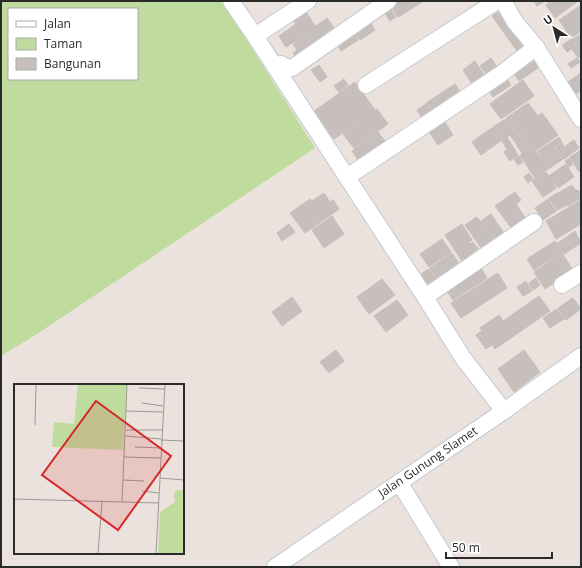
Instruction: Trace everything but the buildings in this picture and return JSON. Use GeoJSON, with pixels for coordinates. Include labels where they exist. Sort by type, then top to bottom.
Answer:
{"type":"FeatureCollection","features":[{"type":"Feature","properties":{"kind":"street"},"geometry":{"type":"LineString","coordinates":[[230,1],[255,36],[463,358],[504,412]]}},
{"type":"Feature","properties":{"kind":"street"},"geometry":{"type":"LineString","coordinates":[[255,36],[308,1]]}},
{"type":"Feature","properties":{"kind":"street"},"geometry":{"type":"LineString","coordinates":[[275,67],[281,64],[288,69],[292,68],[388,1]]}},
{"type":"Feature","properties":{"kind":"street"},"geometry":{"type":"LineString","coordinates":[[366,84],[496,1]]}},
{"type":"Feature","properties":{"kind":"street"},"geometry":{"type":"LineString","coordinates":[[504,1],[516,22],[536,47],[581,119]]}},
{"type":"Feature","properties":{"kind":"street"},"geometry":{"type":"LineString","coordinates":[[347,177],[501,74],[536,47]]}},
{"type":"Feature","properties":{"kind":"street"},"geometry":{"type":"LineString","coordinates":[[425,297],[534,222]]}},
{"type":"Feature","properties":{"kind":"street"},"geometry":{"type":"LineString","coordinates":[[562,285],[581,273]]}},
{"type":"Feature","properties":{"kind":"street","name":"Jalan Gunung Slamet"},"geometry":{"type":"LineString","coordinates":[[275,567],[398,482],[504,412],[581,356]]}},
{"type":"Feature","properties":{"kind":"street"},"geometry":{"type":"LineString","coordinates":[[398,482],[451,567]]}},
{"type":"Feature","properties":{"kind":"green space"},"geometry":{"type":"Polygon","coordinates":[[[1,1],[222,1],[315,148],[37,334],[1,356],[1,1]]]}}]}
